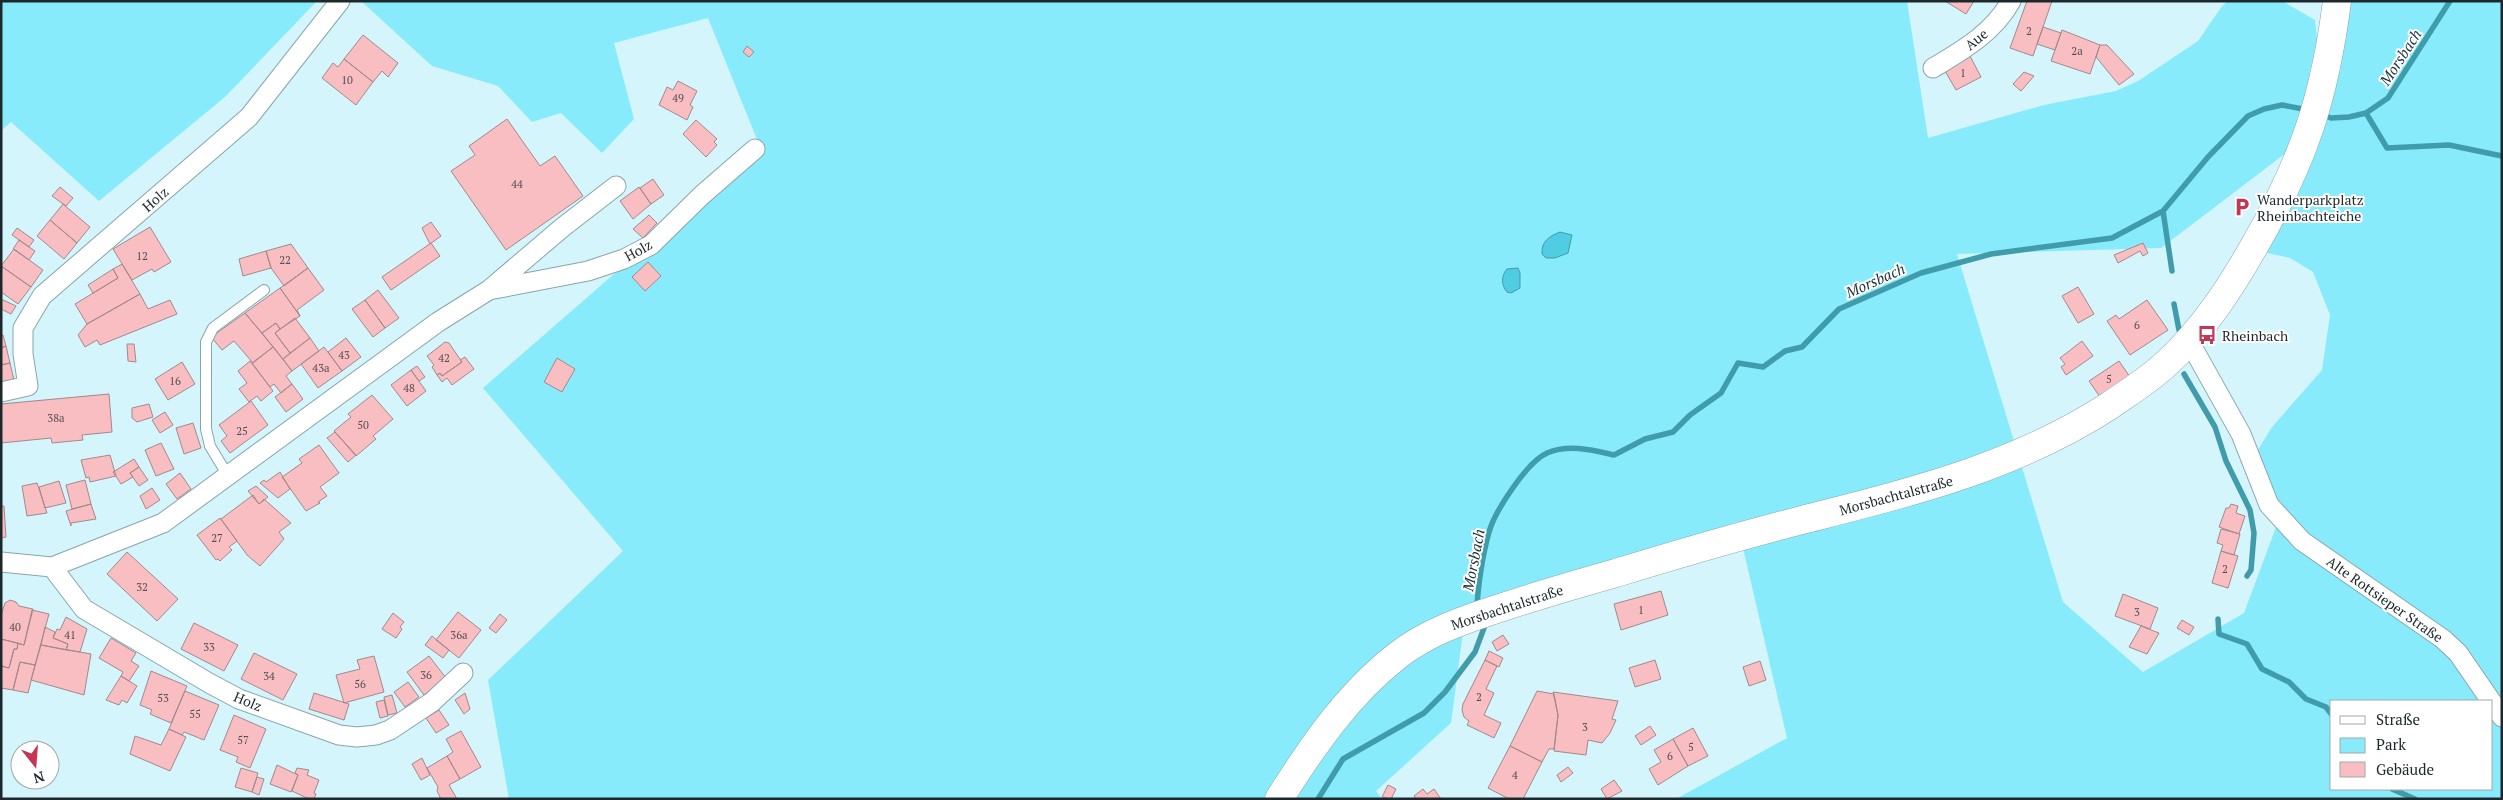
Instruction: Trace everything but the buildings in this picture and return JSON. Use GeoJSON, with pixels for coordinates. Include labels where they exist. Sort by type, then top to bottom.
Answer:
{"type":"FeatureCollection","features":[{"type":"Feature","properties":{"kind":"main road","name":"Morsbachtalstraße"},"geometry":{"type":"LineString","coordinates":[[1279,799],[1333,720],[1362,688],[1396,656],[1423,638],[1467,619],[1495,610],[1730,539],[1922,489],[2000,463],[2066,433],[2156,373],[2189,341],[2228,288],[2266,225],[2300,157],[2319,101],[2331,47],[2337,1]]}},
{"type":"Feature","properties":{"kind":"street","name":"Holz"},"geometry":{"type":"LineString","coordinates":[[1,392],[28,386],[23,354],[23,328],[42,296],[249,117],[340,1]]}},
{"type":"Feature","properties":{"kind":"street","name":"Aue"},"geometry":{"type":"LineString","coordinates":[[1933,68],[1972,45],[1989,29],[2011,1]]}},
{"type":"Feature","properties":{"kind":"street","name":"Holz"},"geometry":{"type":"LineString","coordinates":[[489,290],[588,271],[624,259],[651,245],[702,195],[755,149]]}},
{"type":"Feature","properties":{"kind":"street","name":"Holz"},"geometry":{"type":"LineString","coordinates":[[1,562],[52,567],[163,523],[438,322],[489,290],[563,227],[616,186]]}},
{"type":"Feature","properties":{"kind":"street","name":"Alte Rottsieper Straße"},"geometry":{"type":"LineString","coordinates":[[2189,341],[2241,434],[2269,505],[2302,540],[2443,639],[2458,653],[2491,700]]}},
{"type":"Feature","properties":{"kind":"street","name":"Holz"},"geometry":{"type":"LineString","coordinates":[[52,567],[84,609],[209,683],[240,699],[339,736],[358,737],[376,735],[390,730],[432,702],[463,673]]}},
{"type":"Feature","properties":{"kind":"street","name":"Alte Rottsieper Straße"},"geometry":{"type":"LineString","coordinates":[[2493,704],[2502,717]]}},
{"type":"Feature","properties":{"kind":"lane"},"geometry":{"type":"LineString","coordinates":[[228,476],[210,446],[206,429],[206,342],[212,328],[264,290]]}},
{"type":"Feature","properties":{"kind":"green space"},"geometry":{"type":"Polygon","coordinates":[[[1,1],[317,1],[225,97],[99,201],[11,122],[1,131],[1,1]]]}},
{"type":"Feature","properties":{"kind":"green space"},"geometry":{"type":"Polygon","coordinates":[[[361,1],[1907,1],[1928,138],[2044,105],[2116,91],[2138,81],[2198,41],[2222,6],[2228,1],[2282,1],[2315,20],[2317,39],[2294,147],[2161,248],[1957,254],[2063,602],[2143,672],[2244,613],[2282,511],[2256,453],[2272,427],[2322,370],[2330,315],[2313,272],[2290,258],[2263,252],[2345,1],[2502,1],[2502,799],[1676,799],[1787,738],[1737,522],[1466,609],[1451,723],[1376,791],[1382,799],[509,799],[488,680],[623,551],[483,388],[760,147],[708,18],[614,43],[634,119],[602,153],[561,113],[532,122],[498,86],[432,66],[361,1]]]}},
{"type":"Feature","properties":{"kind":"shaded area"},"geometry":{"type":"Polygon","coordinates":[[[1560,232],[1572,235],[1568,253],[1555,258],[1546,258],[1542,254],[1545,242],[1560,232]]]}},
{"type":"Feature","properties":{"kind":"shaded area"},"geometry":{"type":"Polygon","coordinates":[[[1518,268],[1520,288],[1511,293],[1507,292],[1503,283],[1504,275],[1507,269],[1518,268]]]}},
{"type":"Feature","properties":{"kind":"waterway","name":"Morsbach"},"geometry":{"type":"LineString","coordinates":[[2321,114],[2331,118],[2349,117],[2366,113],[2388,98],[2450,1]]}},
{"type":"Feature","properties":{"kind":"waterway","name":"Morsbach"},"geometry":{"type":"LineString","coordinates":[[1477,607],[1483,559],[1492,523],[1521,476],[1539,458],[1547,453],[1572,448],[1614,455],[1645,439],[1673,432],[1690,415],[1721,393],[1738,363],[1763,367],[1785,351],[1802,347],[1839,309],[1921,273],[1991,254],[2112,238],[2163,211],[2208,157],[2248,116],[2264,109],[2282,105],[2308,110]]}},
{"type":"Feature","properties":{"kind":"waterway"},"geometry":{"type":"LineString","coordinates":[[2366,113],[2387,148],[2449,145],[2502,156]]}},
{"type":"Feature","properties":{"kind":"waterway","name":"Rheinbach"},"geometry":{"type":"LineString","coordinates":[[2163,211],[2172,271]]}},
{"type":"Feature","properties":{"kind":"waterway","name":"Rheinbach"},"geometry":{"type":"LineString","coordinates":[[2174,304],[2179,330]]}},
{"type":"Feature","properties":{"kind":"waterway","name":"Rheinbach"},"geometry":{"type":"LineString","coordinates":[[2184,374],[2215,427],[2226,461],[2250,510],[2254,533],[2251,570],[2247,576]]}},
{"type":"Feature","properties":{"kind":"waterway","name":"Rheinbach"},"geometry":{"type":"LineString","coordinates":[[2218,619],[2219,634],[2247,644],[2262,669],[2289,682],[2306,699],[2326,707],[2330,712]]}},
{"type":"Feature","properties":{"kind":"waterway","name":"Morsbach"},"geometry":{"type":"LineString","coordinates":[[1318,799],[1343,759],[1424,713],[1445,692],[1475,652],[1484,628],[1482,620]]}},
{"type":"Feature","properties":{"kind":"waterway","name":"Rheinbach"},"geometry":{"type":"LineString","coordinates":[[2394,790],[2415,799]]}},
{"type":"Feature","properties":{"kind":"place","name":"Wanderparkplatz Rheinbachteiche"},"geometry":{"type":"Point","coordinates":[2242,207]}},
{"type":"Feature","properties":{"kind":"place","name":"Rheinbach"},"geometry":{"type":"Point","coordinates":[2207,335]}}]}
